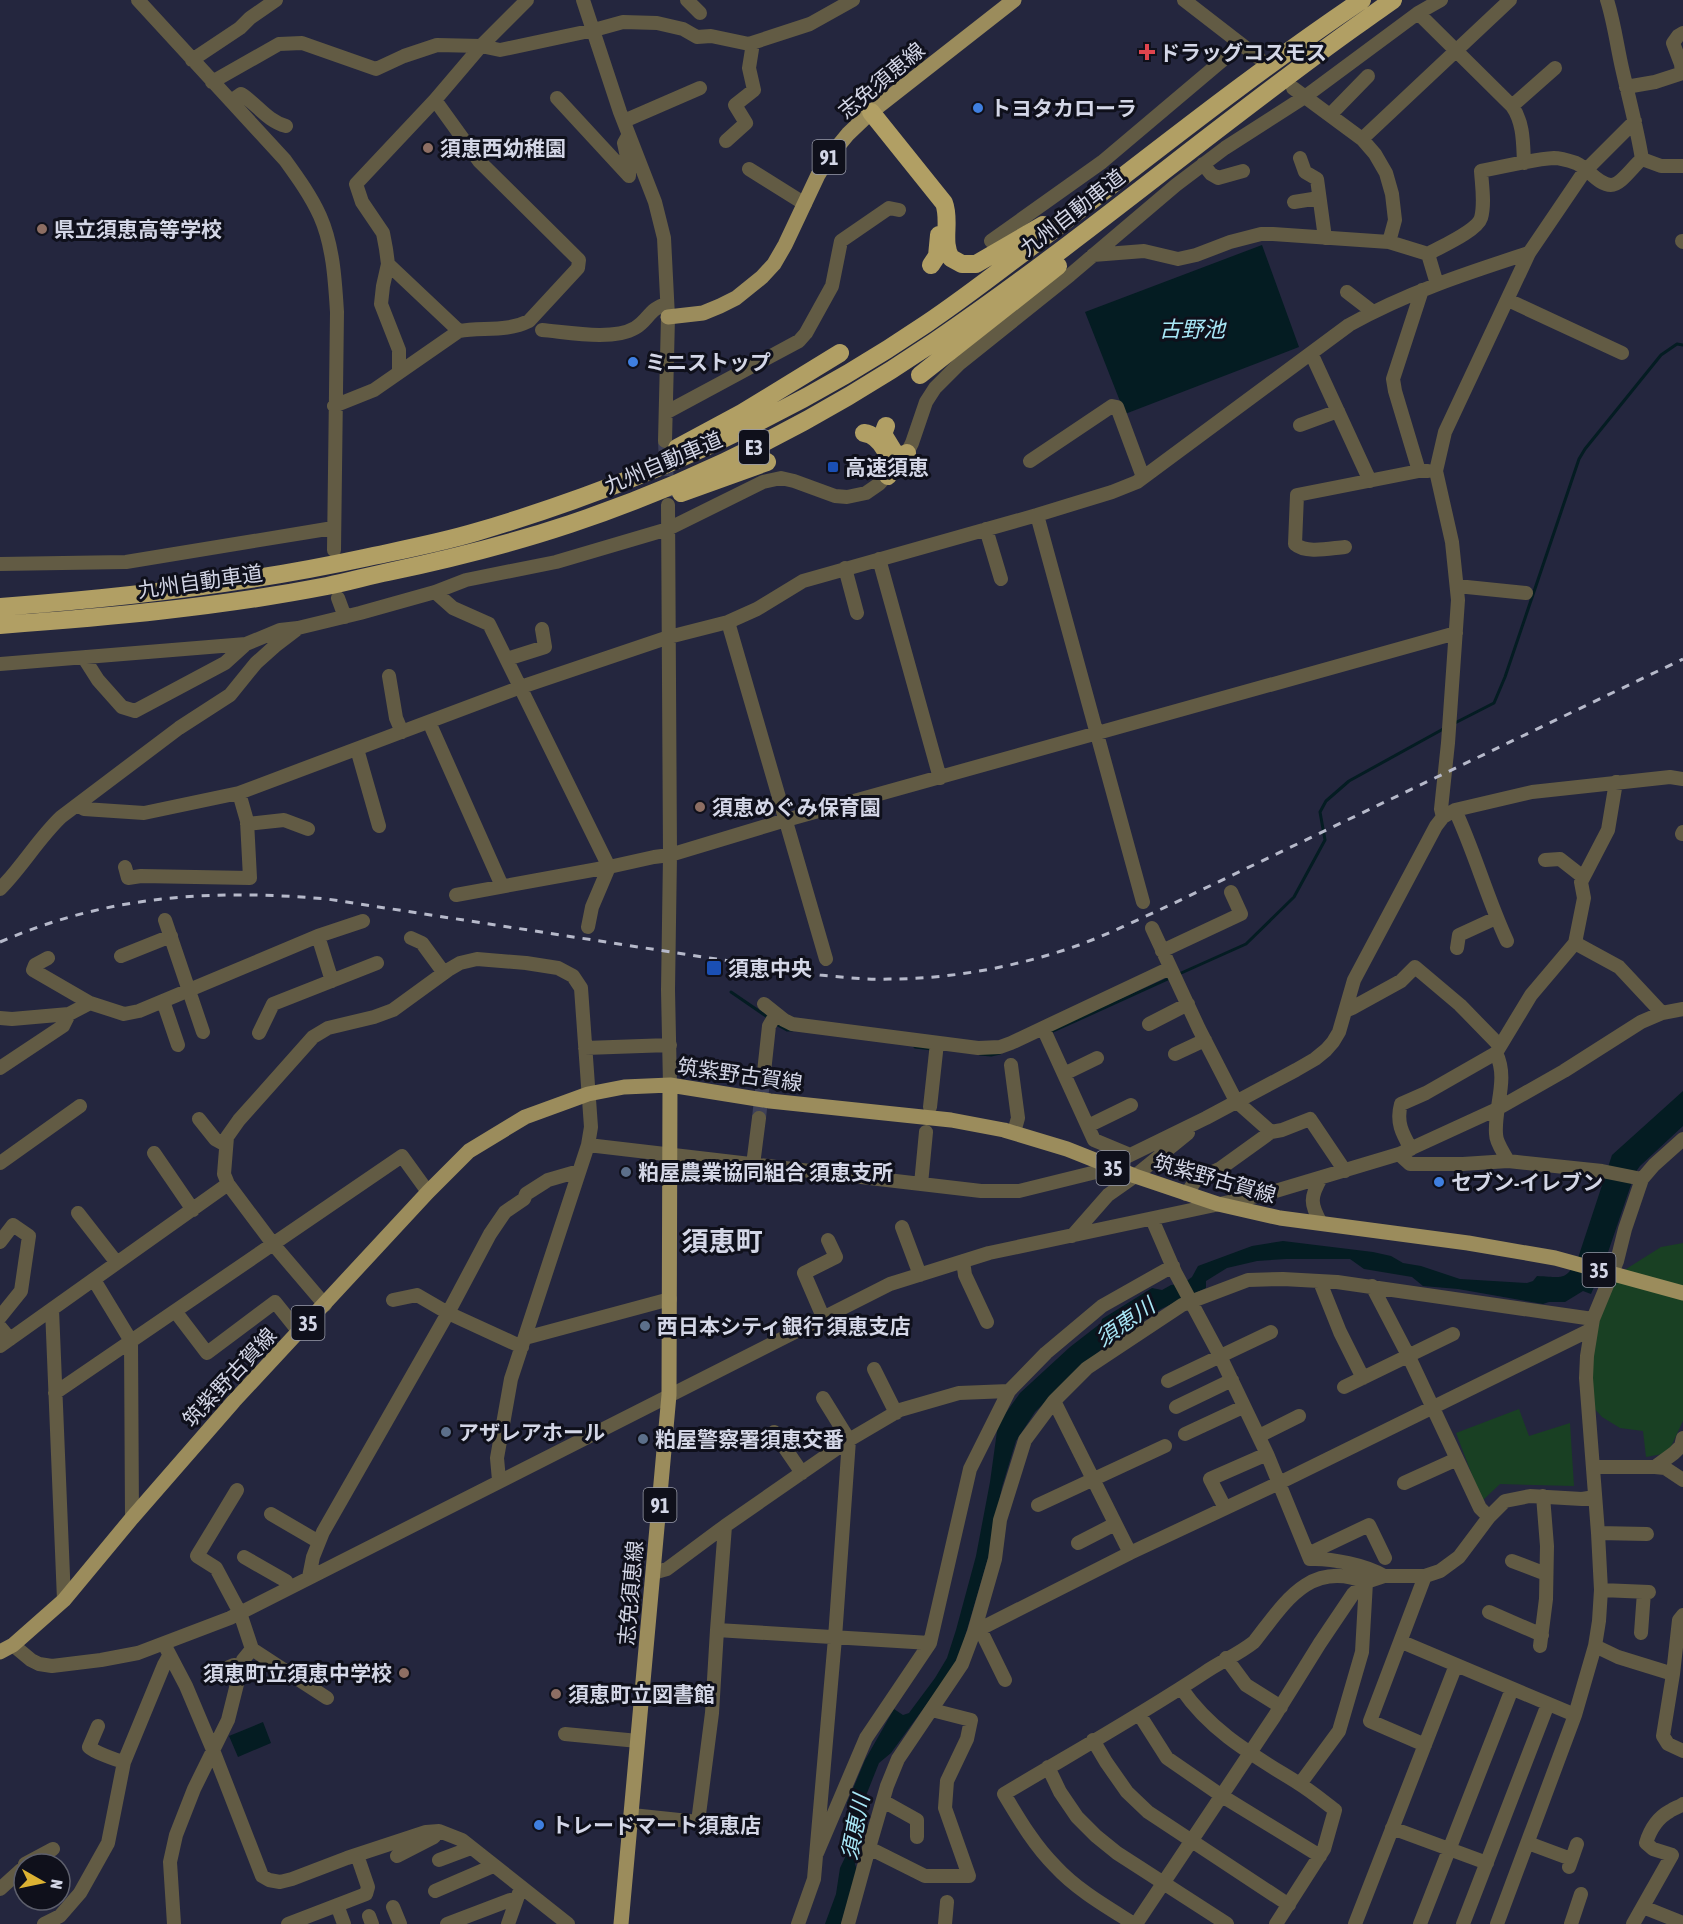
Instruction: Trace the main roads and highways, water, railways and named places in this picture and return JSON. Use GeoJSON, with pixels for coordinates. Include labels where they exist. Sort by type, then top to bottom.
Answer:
{"type":"FeatureCollection","features":[{"type":"Feature","properties":{"kind":"highway","name":"九州自動車道"},"geometry":{"type":"LineString","coordinates":[[0,607],[210,586],[328,566],[427,545],[564,504],[649,472],[732,436],[811,395],[924,326],[1213,108],[1362,0]]}},
{"type":"Feature","properties":{"kind":"highway","name":"九州自動車道"},"geometry":{"type":"LineString","coordinates":[[0,625],[102,617],[328,586],[441,561],[507,543],[598,514],[694,476],[782,433],[936,340],[1035,270],[1312,57],[1393,0]]}},
{"type":"Feature","properties":{"kind":"highway"},"geometry":{"type":"LineString","coordinates":[[871,112],[941,198],[947,209],[948,253],[957,261],[976,264],[1040,227],[1188,122],[1213,108]]}},
{"type":"Feature","properties":{"kind":"highway"},"geometry":{"type":"LineString","coordinates":[[871,112],[939,207],[941,221],[938,251],[931,265]]}},
{"type":"Feature","properties":{"kind":"highway"},"geometry":{"type":"LineString","coordinates":[[920,375],[1029,291],[1081,247],[1147,183]]}},
{"type":"Feature","properties":{"kind":"highway"},"geometry":{"type":"LineString","coordinates":[[473,533],[591,490],[686,444],[742,413],[840,353]]}},
{"type":"Feature","properties":{"kind":"highway"},"geometry":{"type":"LineString","coordinates":[[886,426],[883,434],[894,452],[901,456],[907,453]]}},
{"type":"Feature","properties":{"kind":"highway"},"geometry":{"type":"LineString","coordinates":[[864,433],[872,434],[876,438],[890,462],[891,468],[888,476]]}},
{"type":"Feature","properties":{"kind":"highway"},"geometry":{"type":"LineString","coordinates":[[507,543],[605,520],[767,462]]}},
{"type":"Feature","properties":{"kind":"main road","name":"志免須恵線"},"geometry":{"type":"LineString","coordinates":[[668,310],[703,313],[736,298],[762,277],[774,264],[785,245],[829,157],[848,134],[871,112],[1014,0]]}},
{"type":"Feature","properties":{"kind":"main road","name":"志免須恵線"},"geometry":{"type":"LineString","coordinates":[[621,1924],[669,1395],[670,1085]]}},
{"type":"Feature","properties":{"kind":"main road","name":"筑紫野古賀線"},"geometry":{"type":"LineString","coordinates":[[6,1649],[64,1600],[234,1401],[428,1192],[470,1151],[525,1117],[588,1094],[624,1087],[670,1085],[771,1101],[951,1120],[1014,1132],[1068,1149],[1135,1176],[1218,1204],[1280,1218],[1468,1243],[1555,1258],[1683,1293]]}},
{"type":"Feature","properties":{"kind":"water","name":"古野池"},"geometry":{"type":"Polygon","coordinates":[[[1262,245],[1299,347],[1125,414],[1085,312],[1262,245]]]}},
{"type":"Feature","properties":{"kind":"water","name":"須恵川"},"geometry":{"type":"Polygon","coordinates":[[[1683,1091],[1683,1126],[1635,1173],[1604,1264],[1591,1294],[1583,1291],[1565,1302],[1543,1304],[1458,1289],[1423,1286],[1412,1277],[1364,1269],[1350,1259],[1257,1261],[1227,1268],[1206,1281],[1206,1288],[1161,1309],[1109,1343],[1083,1365],[1035,1412],[1016,1441],[1002,1487],[988,1558],[959,1657],[891,1753],[879,1763],[865,1798],[855,1864],[857,1870],[841,1924],[825,1924],[836,1894],[840,1868],[851,1845],[852,1832],[847,1828],[849,1806],[847,1803],[865,1760],[894,1709],[903,1715],[909,1713],[947,1658],[976,1556],[998,1424],[1020,1393],[1070,1347],[1101,1323],[1102,1319],[1152,1288],[1162,1290],[1171,1285],[1180,1284],[1192,1277],[1198,1266],[1252,1246],[1283,1241],[1373,1252],[1460,1279],[1527,1283],[1533,1281],[1537,1276],[1566,1275],[1578,1258],[1612,1155],[1683,1091]]]}},
{"type":"Feature","properties":{"kind":"water"},"geometry":{"type":"Polygon","coordinates":[[[263,1722],[271,1743],[238,1757],[229,1736],[263,1722]]]}},
{"type":"Feature","properties":{"kind":"waterway"},"geometry":{"type":"LineString","coordinates":[[1453,724],[1494,703],[1505,677],[1579,459],[1585,449],[1661,355],[1677,344],[1683,345]]}},
{"type":"Feature","properties":{"kind":"waterway"},"geometry":{"type":"LineString","coordinates":[[1179,974],[1246,944],[1294,897],[1325,840],[1320,812],[1326,801],[1349,781],[1445,728]]}},
{"type":"Feature","properties":{"kind":"waterway"},"geometry":{"type":"LineString","coordinates":[[1051,1032],[1170,978]]}},
{"type":"Feature","properties":{"kind":"waterway"},"geometry":{"type":"LineString","coordinates":[[731,992],[769,1018]]}},
{"type":"Feature","properties":{"kind":"waterway"},"geometry":{"type":"LineString","coordinates":[[776,1024],[792,1030]]}},
{"type":"Feature","properties":{"kind":"waterway"},"geometry":{"type":"LineString","coordinates":[[915,1047],[932,1049]]}},
{"type":"Feature","properties":{"kind":"waterway"},"geometry":{"type":"LineString","coordinates":[[980,1054],[1000,1053]]}},
{"type":"Feature","properties":{"kind":"tunnel"},"geometry":{"type":"LineString","coordinates":[[665,441],[668,505]]}},
{"type":"Feature","properties":{"kind":"tunnel"},"geometry":{"type":"LineString","coordinates":[[759,1118],[764,1072]]}},
{"type":"Feature","properties":{"kind":"railway"},"geometry":{"type":"LineString","coordinates":[[0,942],[40,926],[121,905],[201,896],[284,896],[327,899],[820,975],[872,979],[913,978],[986,970],[1057,952],[1113,931],[1683,659]]}},
{"type":"Feature","properties":{"kind":"place","name":"ドラッグコスモス"},"geometry":{"type":"Point","coordinates":[1147,52]}},
{"type":"Feature","properties":{"kind":"place","name":"トヨタカローラ"},"geometry":{"type":"Point","coordinates":[978,108]}},
{"type":"Feature","properties":{"kind":"place","name":"須恵西幼稚園"},"geometry":{"type":"Point","coordinates":[428,148]}},
{"type":"Feature","properties":{"kind":"place","name":"県立須恵高等学校"},"geometry":{"type":"Point","coordinates":[42,229]}},
{"type":"Feature","properties":{"kind":"place","name":"ミニストップ"},"geometry":{"type":"Point","coordinates":[633,362]}},
{"type":"Feature","properties":{"kind":"place","name":"高速須恵"},"geometry":{"type":"Point","coordinates":[833,467]}},
{"type":"Feature","properties":{"kind":"place","name":"須恵めぐみ保育園"},"geometry":{"type":"Point","coordinates":[700,807]}},
{"type":"Feature","properties":{"kind":"place","name":"須恵中央"},"geometry":{"type":"Point","coordinates":[714,968]}},
{"type":"Feature","properties":{"kind":"place","name":"粕屋農業協同組合 須恵支所"},"geometry":{"type":"Point","coordinates":[626,1172]}},
{"type":"Feature","properties":{"kind":"place","name":"セブン-イレブン"},"geometry":{"type":"Point","coordinates":[1439,1182]}},
{"type":"Feature","properties":{"kind":"place","name":"西日本シティ銀行 須恵支店"},"geometry":{"type":"Point","coordinates":[645,1326]}},
{"type":"Feature","properties":{"kind":"place","name":"アザレアホール"},"geometry":{"type":"Point","coordinates":[446,1432]}},
{"type":"Feature","properties":{"kind":"place","name":"粕屋警察署須恵交番"},"geometry":{"type":"Point","coordinates":[643,1439]}},
{"type":"Feature","properties":{"kind":"place","name":"須恵町立須恵中学校"},"geometry":{"type":"Point","coordinates":[404,1673]}},
{"type":"Feature","properties":{"kind":"place","name":"須恵町立図書館"},"geometry":{"type":"Point","coordinates":[556,1694]}},
{"type":"Feature","properties":{"kind":"place","name":"トレードマート須恵店"},"geometry":{"type":"Point","coordinates":[539,1825]}},
{"type":"Feature","properties":{"kind":"district","name":"須恵町"},"geometry":{"type":"Point","coordinates":[722,1241]}}]}
